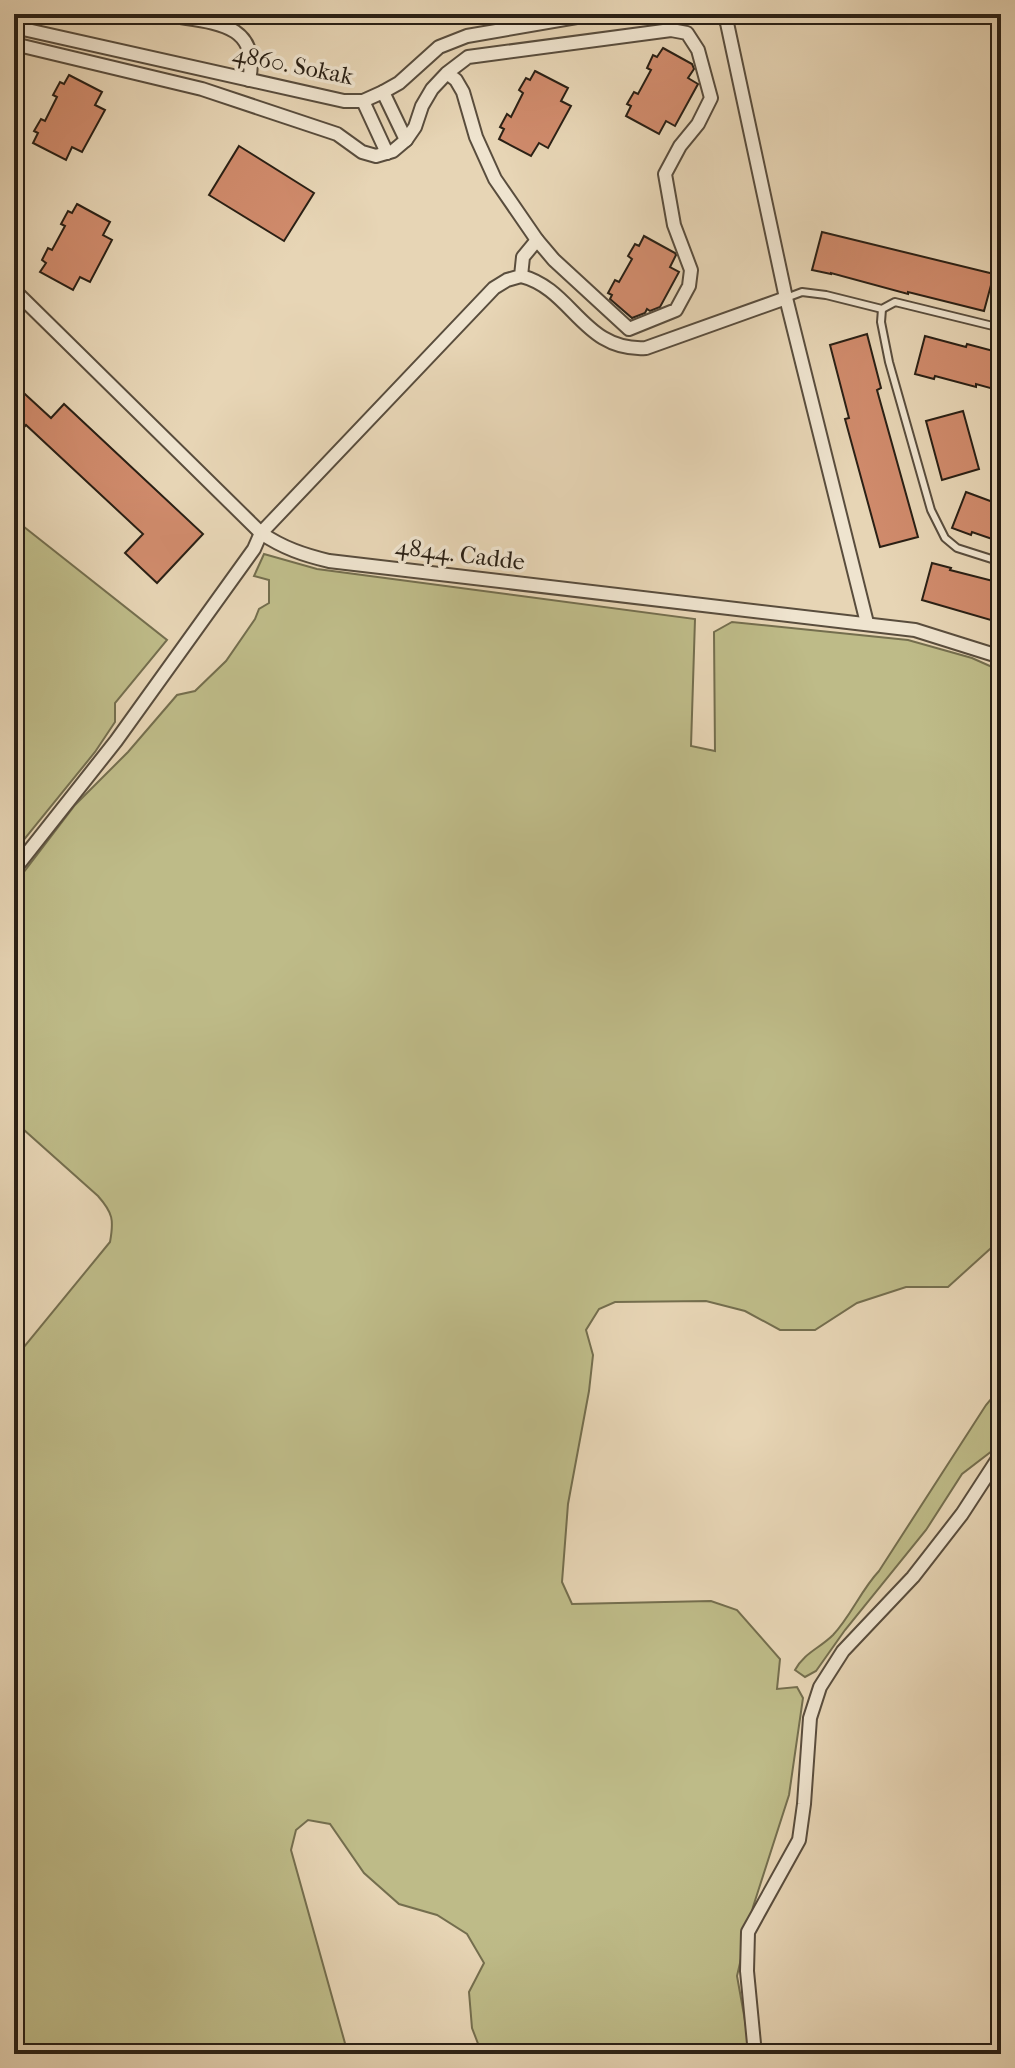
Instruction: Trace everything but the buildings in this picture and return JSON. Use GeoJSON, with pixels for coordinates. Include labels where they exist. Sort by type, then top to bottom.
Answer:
{"type":"FeatureCollection","features":[{"type":"Feature","properties":{"kind":"street"},"geometry":{"type":"LineString","coordinates":[[162,14],[235,29],[243,36],[251,56],[249,80]]}},
{"type":"Feature","properties":{"kind":"street","name":"4860. Sokak"},"geometry":{"type":"LineString","coordinates":[[14,27],[344,101],[363,101],[399,83],[439,47],[467,36],[594,14]]}},
{"type":"Feature","properties":{"kind":"street"},"geometry":{"type":"LineString","coordinates":[[722,14],[727,23],[786,298],[867,623]]}},
{"type":"Feature","properties":{"kind":"street"},"geometry":{"type":"LineString","coordinates":[[14,44],[202,89],[337,134],[362,152],[376,156],[387,153],[406,140],[432,89],[447,73],[468,57],[671,30],[687,33],[698,50],[711,98],[665,174],[674,225],[691,270],[689,286],[676,310],[629,329],[554,260],[495,179],[476,137],[463,92],[447,73]]}},
{"type":"Feature","properties":{"kind":"street"},"geometry":{"type":"LineString","coordinates":[[383,92],[406,140]]}},
{"type":"Feature","properties":{"kind":"street"},"geometry":{"type":"LineString","coordinates":[[363,101],[387,153]]}},
{"type":"Feature","properties":{"kind":"street"},"geometry":{"type":"LineString","coordinates":[[521,276],[523,257],[537,240]]}},
{"type":"Feature","properties":{"kind":"street"},"geometry":{"type":"LineString","coordinates":[[14,870],[116,741],[254,549],[261,533],[494,288],[521,276],[533,279],[548,288],[595,333],[608,342],[629,349],[646,348],[786,298]]}},
{"type":"Feature","properties":{"kind":"street","name":"4844. Cadde"},"geometry":{"type":"LineString","coordinates":[[14,290],[261,533],[279,546],[300,554],[329,561],[915,630],[1001,657]]}},
{"type":"Feature","properties":{"kind":"street"},"geometry":{"type":"LineString","coordinates":[[755,2054],[747,1971],[748,1932],[799,1840],[810,1718],[820,1687],[843,1651],[913,1577],[962,1514],[1001,1454]]}},
{"type":"Feature","properties":{"kind":"lane"},"geometry":{"type":"LineString","coordinates":[[786,298],[802,292],[882,309],[895,302],[1001,328]]}},
{"type":"Feature","properties":{"kind":"lane"},"geometry":{"type":"LineString","coordinates":[[882,309],[881,322],[889,362],[931,510],[945,538],[957,548],[1001,562]]}},
{"type":"Feature","properties":{"kind":"shaded area"},"geometry":{"type":"Polygon","coordinates":[[[14,519],[167,640],[115,703],[115,722],[95,752],[14,852],[14,519]]]}},
{"type":"Feature","properties":{"kind":"shaded area"},"geometry":{"type":"Polygon","coordinates":[[[264,554],[317,569],[695,619],[691,746],[715,751],[714,632],[732,622],[908,640],[972,658],[1001,671],[1001,1239],[948,1287],[906,1287],[857,1303],[815,1330],[780,1330],[745,1311],[706,1301],[615,1302],[599,1309],[586,1330],[593,1355],[568,1504],[562,1582],[572,1604],[711,1601],[737,1610],[780,1659],[777,1689],[797,1687],[803,1698],[789,1795],[753,1907],[737,1976],[751,2054],[482,2054],[472,2028],[469,1992],[484,1963],[467,1934],[437,1915],[399,1904],[364,1873],[330,1824],[308,1820],[296,1830],[291,1850],[348,2054],[14,2054],[14,1359],[110,1242],[112,1228],[107,1207],[98,1196],[14,1121],[14,885],[75,805],[128,752],[177,695],[195,691],[226,661],[259,609],[269,603],[269,580],[254,576],[264,554]]]}},
{"type":"Feature","properties":{"kind":"shaded area"},"geometry":{"type":"Polygon","coordinates":[[[1001,1387],[1001,1444],[962,1474],[926,1530],[816,1671],[805,1677],[795,1670],[845,1620],[986,1405],[1001,1387]]]}}]}
